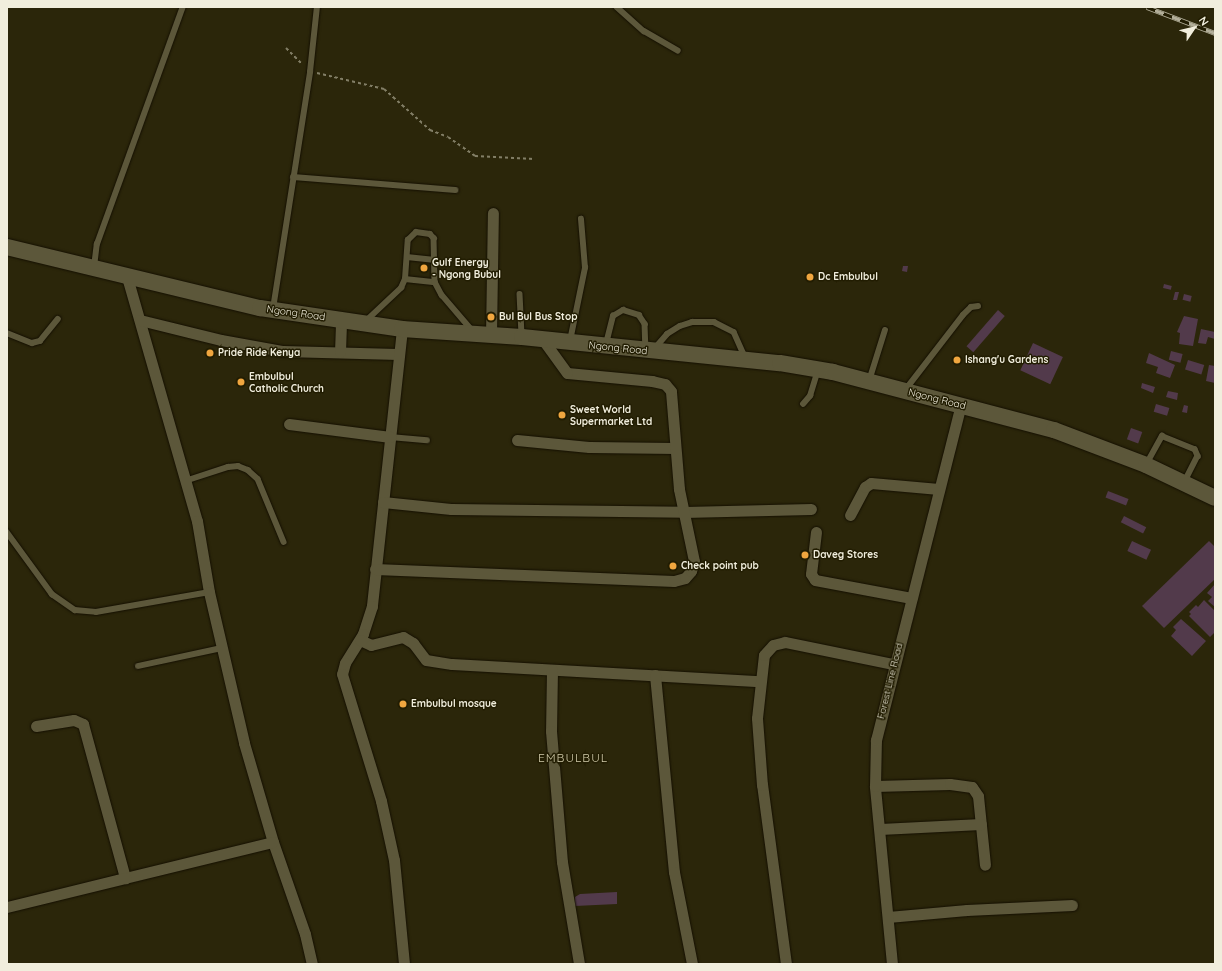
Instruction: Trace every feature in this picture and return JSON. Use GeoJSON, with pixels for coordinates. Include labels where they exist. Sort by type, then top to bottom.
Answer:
{"type":"FeatureCollection","features":[{"type":"Feature","properties":{"kind":"main road","name":"Ngong Road"},"geometry":{"type":"LineString","coordinates":[[7,247],[127,277],[272,310],[402,329],[483,334],[747,361],[818,370],[904,390],[1059,432],[1146,465],[1215,498]]}},
{"type":"Feature","properties":{"kind":"street"},"geometry":{"type":"LineString","coordinates":[[483,334],[493,213]]}},
{"type":"Feature","properties":{"kind":"street"},"geometry":{"type":"LineString","coordinates":[[127,277],[197,521],[209,592],[244,742],[273,842],[305,934],[312,964]]}},
{"type":"Feature","properties":{"kind":"street"},"geometry":{"type":"LineString","coordinates":[[140,320],[248,346],[283,351],[398,354]]}},
{"type":"Feature","properties":{"kind":"street"},"geometry":{"type":"LineString","coordinates":[[340,352],[341,320]]}},
{"type":"Feature","properties":{"kind":"street"},"geometry":{"type":"LineString","coordinates":[[402,329],[370,614],[360,640],[345,663],[342,674],[381,801],[394,860],[404,964]]}},
{"type":"Feature","properties":{"kind":"street"},"geometry":{"type":"LineString","coordinates":[[375,569],[674,581],[684,578],[693,566],[691,538],[679,489],[671,391],[665,384],[567,373],[542,340]]}},
{"type":"Feature","properties":{"kind":"street","name":"Forest Line Road"},"geometry":{"type":"LineString","coordinates":[[889,964],[888,918],[876,786],[876,740],[893,664],[961,405]]}},
{"type":"Feature","properties":{"kind":"street"},"geometry":{"type":"LineString","coordinates":[[289,424],[390,437]]}},
{"type":"Feature","properties":{"kind":"street"},"geometry":{"type":"LineString","coordinates":[[517,440],[589,447],[675,448]]}},
{"type":"Feature","properties":{"kind":"street"},"geometry":{"type":"LineString","coordinates":[[850,515],[865,487],[871,483],[939,488]]}},
{"type":"Feature","properties":{"kind":"street"},"geometry":{"type":"LineString","coordinates":[[383,502],[451,509],[684,512],[811,509]]}},
{"type":"Feature","properties":{"kind":"street"},"geometry":{"type":"LineString","coordinates":[[816,532],[811,574],[815,580],[911,598]]}},
{"type":"Feature","properties":{"kind":"street"},"geometry":{"type":"LineString","coordinates":[[360,640],[371,645],[403,637],[412,642],[426,660],[452,664],[760,681]]}},
{"type":"Feature","properties":{"kind":"street"},"geometry":{"type":"LineString","coordinates":[[786,964],[762,785],[756,713],[764,655],[770,647],[780,643],[893,664]]}},
{"type":"Feature","properties":{"kind":"street"},"geometry":{"type":"LineString","coordinates":[[552,670],[551,731],[562,862],[579,964]]}},
{"type":"Feature","properties":{"kind":"street"},"geometry":{"type":"LineString","coordinates":[[655,675],[674,872],[692,964]]}},
{"type":"Feature","properties":{"kind":"street"},"geometry":{"type":"LineString","coordinates":[[36,726],[74,720],[83,724],[125,878]]}},
{"type":"Feature","properties":{"kind":"street"},"geometry":{"type":"LineString","coordinates":[[876,786],[970,786],[978,796],[985,865]]}},
{"type":"Feature","properties":{"kind":"street"},"geometry":{"type":"LineString","coordinates":[[880,830],[981,824]]}},
{"type":"Feature","properties":{"kind":"street"},"geometry":{"type":"LineString","coordinates":[[7,907],[273,842]]}},
{"type":"Feature","properties":{"kind":"street"},"geometry":{"type":"LineString","coordinates":[[888,918],[967,910],[1072,905]]}},
{"type":"Feature","properties":{"kind":"lane"},"geometry":{"type":"LineString","coordinates":[[94,269],[97,244],[183,7]]}},
{"type":"Feature","properties":{"kind":"lane"},"geometry":{"type":"LineString","coordinates":[[272,310],[310,72],[317,7]]}},
{"type":"Feature","properties":{"kind":"lane"},"geometry":{"type":"LineString","coordinates":[[617,7],[644,31],[678,51]]}},
{"type":"Feature","properties":{"kind":"lane"},"geometry":{"type":"LineString","coordinates":[[293,177],[455,190]]}},
{"type":"Feature","properties":{"kind":"lane"},"geometry":{"type":"LineString","coordinates":[[570,343],[585,268],[581,219]]}},
{"type":"Feature","properties":{"kind":"lane"},"geometry":{"type":"LineString","coordinates":[[364,323],[394,298],[406,279],[408,240],[416,232],[430,234],[434,238],[435,282],[442,295],[483,334]]}},
{"type":"Feature","properties":{"kind":"lane"},"geometry":{"type":"LineString","coordinates":[[407,257],[435,260]]}},
{"type":"Feature","properties":{"kind":"lane"},"geometry":{"type":"LineString","coordinates":[[406,279],[435,282]]}},
{"type":"Feature","properties":{"kind":"lane"},"geometry":{"type":"LineString","coordinates":[[520,294],[522,338]]}},
{"type":"Feature","properties":{"kind":"lane"},"geometry":{"type":"LineString","coordinates":[[904,390],[971,307],[978,306]]}},
{"type":"Feature","properties":{"kind":"lane"},"geometry":{"type":"LineString","coordinates":[[605,347],[613,316],[623,310],[639,315],[645,324],[649,351]]}},
{"type":"Feature","properties":{"kind":"lane"},"geometry":{"type":"LineString","coordinates":[[7,333],[32,343],[40,341],[58,319]]}},
{"type":"Feature","properties":{"kind":"lane"},"geometry":{"type":"LineString","coordinates":[[649,351],[667,334],[680,326],[692,322],[714,322],[734,332],[747,361]]}},
{"type":"Feature","properties":{"kind":"lane"},"geometry":{"type":"LineString","coordinates":[[869,382],[885,330]]}},
{"type":"Feature","properties":{"kind":"lane"},"geometry":{"type":"LineString","coordinates":[[803,404],[810,396],[818,370]]}},
{"type":"Feature","properties":{"kind":"lane"},"geometry":{"type":"LineString","coordinates":[[1146,465],[1159,439],[1167,436],[1198,453],[1185,483]]}},
{"type":"Feature","properties":{"kind":"lane"},"geometry":{"type":"LineString","coordinates":[[390,437],[427,440]]}},
{"type":"Feature","properties":{"kind":"lane"},"geometry":{"type":"LineString","coordinates":[[185,481],[228,467],[238,466],[248,470],[258,479],[284,542]]}},
{"type":"Feature","properties":{"kind":"lane"},"geometry":{"type":"LineString","coordinates":[[7,532],[52,594],[75,610],[96,612],[209,592]]}},
{"type":"Feature","properties":{"kind":"lane"},"geometry":{"type":"LineString","coordinates":[[138,666],[222,648]]}},
{"type":"Feature","properties":{"kind":"path"},"geometry":{"type":"LineString","coordinates":[[286,48],[310,72],[384,89],[430,130],[448,137],[475,156],[535,159]]}},
{"type":"Feature","properties":{"kind":"building"},"geometry":{"type":"Polygon","coordinates":[[[903,266],[908,266],[907,272],[902,271],[903,266]]]}},
{"type":"Feature","properties":{"kind":"building"},"geometry":{"type":"Polygon","coordinates":[[[1164,284],[1172,286],[1171,290],[1163,288],[1164,284]]]}},
{"type":"Feature","properties":{"kind":"building"},"geometry":{"type":"Polygon","coordinates":[[[1175,292],[1179,292],[1177,300],[1173,300],[1175,292]]]}},
{"type":"Feature","properties":{"kind":"building"},"geometry":{"type":"Polygon","coordinates":[[[1184,294],[1192,296],[1190,302],[1183,300],[1184,294]]]}},
{"type":"Feature","properties":{"kind":"building"},"geometry":{"type":"Polygon","coordinates":[[[998,310],[1005,316],[973,352],[967,346],[998,310]]]}},
{"type":"Feature","properties":{"kind":"building"},"geometry":{"type":"Polygon","coordinates":[[[1184,316],[1198,319],[1193,346],[1179,344],[1180,333],[1177,332],[1184,316]]]}},
{"type":"Feature","properties":{"kind":"building"},"geometry":{"type":"Polygon","coordinates":[[[1201,329],[1215,332],[1215,339],[1208,337],[1206,344],[1198,343],[1201,329]]]}},
{"type":"Feature","properties":{"kind":"building"},"geometry":{"type":"Polygon","coordinates":[[[1033,343],[1063,357],[1050,384],[1020,370],[1033,343]]]}},
{"type":"Feature","properties":{"kind":"building"},"geometry":{"type":"Polygon","coordinates":[[[1171,351],[1183,354],[1180,363],[1169,360],[1171,351]]]}},
{"type":"Feature","properties":{"kind":"building"},"geometry":{"type":"Polygon","coordinates":[[[1149,353],[1175,365],[1170,378],[1156,373],[1158,367],[1146,363],[1149,353]]]}},
{"type":"Feature","properties":{"kind":"building"},"geometry":{"type":"Polygon","coordinates":[[[1188,360],[1204,365],[1201,375],[1185,370],[1188,360]]]}},
{"type":"Feature","properties":{"kind":"building"},"geometry":{"type":"Polygon","coordinates":[[[1209,365],[1215,366],[1215,383],[1206,381],[1209,365]]]}},
{"type":"Feature","properties":{"kind":"building"},"geometry":{"type":"Polygon","coordinates":[[[1142,383],[1155,387],[1153,393],[1141,388],[1142,383]]]}},
{"type":"Feature","properties":{"kind":"building"},"geometry":{"type":"Polygon","coordinates":[[[1168,391],[1178,393],[1177,400],[1166,397],[1168,391]]]}},
{"type":"Feature","properties":{"kind":"building"},"geometry":{"type":"Polygon","coordinates":[[[1156,404],[1169,408],[1167,416],[1154,412],[1156,404]]]}},
{"type":"Feature","properties":{"kind":"building"},"geometry":{"type":"Polygon","coordinates":[[[1184,405],[1188,406],[1187,413],[1182,412],[1184,405]]]}},
{"type":"Feature","properties":{"kind":"building"},"geometry":{"type":"Polygon","coordinates":[[[1131,428],[1142,432],[1138,443],[1127,439],[1131,428]]]}},
{"type":"Feature","properties":{"kind":"building"},"geometry":{"type":"Polygon","coordinates":[[[1108,491],[1129,499],[1126,505],[1105,498],[1108,491]]]}},
{"type":"Feature","properties":{"kind":"building"},"geometry":{"type":"Polygon","coordinates":[[[1124,516],[1146,527],[1143,534],[1121,522],[1124,516]]]}},
{"type":"Feature","properties":{"kind":"building"},"geometry":{"type":"Polygon","coordinates":[[[1132,541],[1151,550],[1146,560],[1127,551],[1132,541]]]}},
{"type":"Feature","properties":{"kind":"building"},"geometry":{"type":"Polygon","coordinates":[[[1209,541],[1215,547],[1215,579],[1164,628],[1142,606],[1209,541]]]}},
{"type":"Feature","properties":{"kind":"building"},"geometry":{"type":"Polygon","coordinates":[[[1215,584],[1215,607],[1208,601],[1212,597],[1207,593],[1215,584]]]}},
{"type":"Feature","properties":{"kind":"building"},"geometry":{"type":"Polygon","coordinates":[[[1204,600],[1215,611],[1215,632],[1210,637],[1189,616],[1191,614],[1189,612],[1196,605],[1198,607],[1204,600]]]}},
{"type":"Feature","properties":{"kind":"building"},"geometry":{"type":"Polygon","coordinates":[[[1181,619],[1206,641],[1192,656],[1171,636],[1176,630],[1173,627],[1181,619]]]}},
{"type":"Feature","properties":{"kind":"building"},"geometry":{"type":"Polygon","coordinates":[[[617,892],[617,904],[575,906],[575,897],[580,894],[617,892]]]}},
{"type":"Feature","properties":{"kind":"railway"},"geometry":{"type":"LineString","coordinates":[[1147,7],[1215,33]]}},
{"type":"Feature","properties":{"kind":"place","name":"Gulf Energy - Ngong Bubul"},"geometry":{"type":"Point","coordinates":[424,268]}},
{"type":"Feature","properties":{"kind":"place","name":"Dc Embulbul"},"geometry":{"type":"Point","coordinates":[810,277]}},
{"type":"Feature","properties":{"kind":"place","name":"Bul Bul Bus Stop"},"geometry":{"type":"Point","coordinates":[491,317]}},
{"type":"Feature","properties":{"kind":"place","name":"Pride Ride Kenya"},"geometry":{"type":"Point","coordinates":[210,353]}},
{"type":"Feature","properties":{"kind":"place","name":"Ishang'u Gardens"},"geometry":{"type":"Point","coordinates":[957,360]}},
{"type":"Feature","properties":{"kind":"place","name":"Embulbul Catholic Church"},"geometry":{"type":"Point","coordinates":[241,382]}},
{"type":"Feature","properties":{"kind":"place","name":"Sweet World Supermarket Ltd"},"geometry":{"type":"Point","coordinates":[562,415]}},
{"type":"Feature","properties":{"kind":"place","name":"Daveg Stores"},"geometry":{"type":"Point","coordinates":[805,555]}},
{"type":"Feature","properties":{"kind":"place","name":"Check point pub"},"geometry":{"type":"Point","coordinates":[673,566]}},
{"type":"Feature","properties":{"kind":"place","name":"Embulbul mosque"},"geometry":{"type":"Point","coordinates":[403,704]}},
{"type":"Feature","properties":{"kind":"district","name":"EMBULBUL"},"geometry":{"type":"Point","coordinates":[573,758]}}]}
